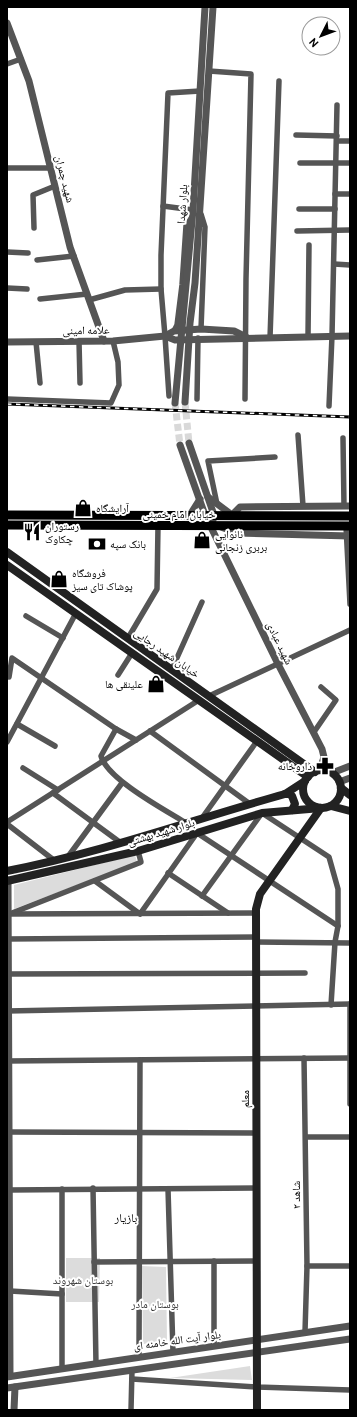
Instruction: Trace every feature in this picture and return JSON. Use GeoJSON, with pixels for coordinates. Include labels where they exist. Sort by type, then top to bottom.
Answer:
{"type":"FeatureCollection","features":[{"type":"Feature","properties":{"kind":"main road","name":"خیابان امام خمینی"},"geometry":{"type":"LineString","coordinates":[[7,515],[350,516]]}},
{"type":"Feature","properties":{"kind":"main road"},"geometry":{"type":"LineString","coordinates":[[58,515],[58,525]]}},
{"type":"Feature","properties":{"kind":"main road"},"geometry":{"type":"LineString","coordinates":[[86,525],[87,515]]}},
{"type":"Feature","properties":{"kind":"main road","name":"خیابان امام خمینی"},"geometry":{"type":"LineString","coordinates":[[7,525],[348,526]]}},
{"type":"Feature","properties":{"kind":"main road","name":"خیابان شهید رجایی"},"geometry":{"type":"LineString","coordinates":[[7,552],[209,696],[318,771]]}},
{"type":"Feature","properties":{"kind":"main road","name":"خیابان شهید رجایی"},"geometry":{"type":"LineString","coordinates":[[7,565],[257,741],[306,779]]}},
{"type":"Feature","properties":{"kind":"main road"},"geometry":{"type":"LineString","coordinates":[[350,795],[340,785],[332,773],[326,771],[318,771],[306,779],[303,787],[303,793],[306,799],[315,807],[321,808],[331,806],[350,811]]}},
{"type":"Feature","properties":{"kind":"main road","name":"بلوار شهید بهشتی"},"geometry":{"type":"LineString","coordinates":[[7,871],[67,858],[285,794],[306,779]]}},
{"type":"Feature","properties":{"kind":"main road"},"geometry":{"type":"LineString","coordinates":[[331,806],[338,798],[340,785]]}},
{"type":"Feature","properties":{"kind":"main road"},"geometry":{"type":"LineString","coordinates":[[285,794],[289,794],[294,800],[295,804],[292,810]]}},
{"type":"Feature","properties":{"kind":"main road","name":"بلوار شهید بهشتی"},"geometry":{"type":"LineString","coordinates":[[8,881],[138,852],[262,813],[321,808]]}},
{"type":"Feature","properties":{"kind":"main road","name":"معلم"},"geometry":{"type":"LineString","coordinates":[[257,1410],[256,913],[260,894],[321,808]]}},
{"type":"Feature","properties":{"kind":"street","name":"بلوار شهدا"},"geometry":{"type":"LineString","coordinates":[[185,402],[190,323],[195,283],[195,213],[205,7]]}},
{"type":"Feature","properties":{"kind":"street","name":"بلوار شهدا"},"geometry":{"type":"LineString","coordinates":[[175,403],[209,71],[213,7]]}},
{"type":"Feature","properties":{"kind":"street","name":"شهید چمران"},"geometry":{"type":"LineString","coordinates":[[7,23],[29,81],[74,256],[104,341]]}},
{"type":"Feature","properties":{"kind":"street"},"geometry":{"type":"LineString","coordinates":[[7,64],[21,59]]}},
{"type":"Feature","properties":{"kind":"street"},"geometry":{"type":"LineString","coordinates":[[209,71],[251,74],[246,278],[245,399]]}},
{"type":"Feature","properties":{"kind":"street"},"geometry":{"type":"LineString","coordinates":[[270,338],[279,81]]}},
{"type":"Feature","properties":{"kind":"street"},"geometry":{"type":"LineString","coordinates":[[169,396],[161,289],[168,93],[200,91]]}},
{"type":"Feature","properties":{"kind":"street"},"geometry":{"type":"LineString","coordinates":[[329,406],[338,104]]}},
{"type":"Feature","properties":{"kind":"street"},"geometry":{"type":"LineString","coordinates":[[296,134],[350,141]]}},
{"type":"Feature","properties":{"kind":"street"},"geometry":{"type":"LineString","coordinates":[[300,163],[350,163]]}},
{"type":"Feature","properties":{"kind":"street"},"geometry":{"type":"LineString","coordinates":[[7,168],[51,168]]}},
{"type":"Feature","properties":{"kind":"street"},"geometry":{"type":"LineString","coordinates":[[34,228],[33,195],[55,186]]}},
{"type":"Feature","properties":{"kind":"street"},"geometry":{"type":"LineString","coordinates":[[335,194],[350,194]]}},
{"type":"Feature","properties":{"kind":"street"},"geometry":{"type":"LineString","coordinates":[[163,206],[195,213],[204,227],[201,329]]}},
{"type":"Feature","properties":{"kind":"street"},"geometry":{"type":"LineString","coordinates":[[299,209],[335,209]]}},
{"type":"Feature","properties":{"kind":"street"},"geometry":{"type":"LineString","coordinates":[[174,331],[177,325],[180,305],[186,226],[195,213]]}},
{"type":"Feature","properties":{"kind":"street"},"geometry":{"type":"LineString","coordinates":[[297,231],[350,230]]}},
{"type":"Feature","properties":{"kind":"street"},"geometry":{"type":"LineString","coordinates":[[308,337],[309,246]]}},
{"type":"Feature","properties":{"kind":"street"},"geometry":{"type":"LineString","coordinates":[[7,252],[28,253]]}},
{"type":"Feature","properties":{"kind":"street"},"geometry":{"type":"LineString","coordinates":[[37,260],[74,256]]}},
{"type":"Feature","properties":{"kind":"street"},"geometry":{"type":"LineString","coordinates":[[334,264],[350,265]]}},
{"type":"Feature","properties":{"kind":"street"},"geometry":{"type":"LineString","coordinates":[[7,288],[27,289]]}},
{"type":"Feature","properties":{"kind":"street"},"geometry":{"type":"LineString","coordinates":[[40,298],[88,297],[125,290],[161,289]]}},
{"type":"Feature","properties":{"kind":"street"},"geometry":{"type":"LineString","coordinates":[[165,336],[174,331],[201,329],[234,331],[246,338]]}},
{"type":"Feature","properties":{"kind":"street"},"geometry":{"type":"LineString","coordinates":[[165,336],[175,340],[198,338],[232,339],[350,336]]}},
{"type":"Feature","properties":{"kind":"street","name":"علامه امینی"},"geometry":{"type":"LineString","coordinates":[[7,342],[113,341],[165,336]]}},
{"type":"Feature","properties":{"kind":"street"},"geometry":{"type":"LineString","coordinates":[[197,399],[198,338]]}},
{"type":"Feature","properties":{"kind":"street"},"geometry":{"type":"LineString","coordinates":[[80,341],[80,383]]}},
{"type":"Feature","properties":{"kind":"street"},"geometry":{"type":"LineString","coordinates":[[7,399],[111,403],[119,384],[118,362],[113,341]]}},
{"type":"Feature","properties":{"kind":"street"},"geometry":{"type":"LineString","coordinates":[[36,342],[40,383]]}},
{"type":"Feature","properties":{"kind":"street"},"geometry":{"type":"LineString","coordinates":[[298,435],[302,506]]}},
{"type":"Feature","properties":{"kind":"street"},"geometry":{"type":"LineString","coordinates":[[208,497],[232,515],[240,508],[347,506],[343,438]]}},
{"type":"Feature","properties":{"kind":"street"},"geometry":{"type":"LineString","coordinates":[[189,443],[208,497],[210,515]]}},
{"type":"Feature","properties":{"kind":"street"},"geometry":{"type":"LineString","coordinates":[[180,445],[200,499],[210,515],[214,526],[237,533],[348,536]]}},
{"type":"Feature","properties":{"kind":"street"},"geometry":{"type":"LineString","coordinates":[[217,504],[208,461],[275,457]]}},
{"type":"Feature","properties":{"kind":"street"},"geometry":{"type":"LineString","coordinates":[[190,515],[200,499]]}},
{"type":"Feature","properties":{"kind":"street"},"geometry":{"type":"LineString","coordinates":[[128,638],[157,589],[158,526]]}},
{"type":"Feature","properties":{"kind":"street","name":"شهید عبادی"},"geometry":{"type":"LineString","coordinates":[[214,526],[278,664],[314,732],[323,753],[324,757],[318,771]]}},
{"type":"Feature","properties":{"kind":"street"},"geometry":{"type":"LineString","coordinates":[[348,526],[350,604]]}},
{"type":"Feature","properties":{"kind":"street"},"geometry":{"type":"LineString","coordinates":[[172,669],[202,602]]}},
{"type":"Feature","properties":{"kind":"street"},"geometry":{"type":"LineString","coordinates":[[7,742],[76,613]]}},
{"type":"Feature","properties":{"kind":"street"},"geometry":{"type":"LineString","coordinates":[[26,616],[63,638]]}},
{"type":"Feature","properties":{"kind":"street"},"geometry":{"type":"LineString","coordinates":[[209,696],[350,630]]}},
{"type":"Feature","properties":{"kind":"street"},"geometry":{"type":"LineString","coordinates":[[118,675],[132,653]]}},
{"type":"Feature","properties":{"kind":"street"},"geometry":{"type":"LineString","coordinates":[[9,677],[12,658],[42,677],[116,729],[136,740]]}},
{"type":"Feature","properties":{"kind":"street"},"geometry":{"type":"LineString","coordinates":[[314,732],[336,700],[321,688]]}},
{"type":"Feature","properties":{"kind":"street"},"geometry":{"type":"LineString","coordinates":[[55,861],[7,823],[199,700]]}},
{"type":"Feature","properties":{"kind":"street"},"geometry":{"type":"LineString","coordinates":[[17,724],[55,746]]}},
{"type":"Feature","properties":{"kind":"street"},"geometry":{"type":"LineString","coordinates":[[116,729],[101,756],[103,761],[122,782],[186,824]]}},
{"type":"Feature","properties":{"kind":"street"},"geometry":{"type":"LineString","coordinates":[[150,731],[250,804]]}},
{"type":"Feature","properties":{"kind":"street"},"geometry":{"type":"LineString","coordinates":[[202,818],[257,741]]}},
{"type":"Feature","properties":{"kind":"street"},"geometry":{"type":"LineString","coordinates":[[332,773],[350,766]]}},
{"type":"Feature","properties":{"kind":"street"},"geometry":{"type":"LineString","coordinates":[[23,768],[121,843]]}},
{"type":"Feature","properties":{"kind":"street"},"geometry":{"type":"LineString","coordinates":[[340,785],[350,778]]}},
{"type":"Feature","properties":{"kind":"street"},"geometry":{"type":"LineString","coordinates":[[67,858],[122,782]]}},
{"type":"Feature","properties":{"kind":"street"},"geometry":{"type":"LineString","coordinates":[[202,896],[262,813],[329,857],[338,889],[338,926],[335,942],[331,1004]]}},
{"type":"Feature","properties":{"kind":"street"},"geometry":{"type":"LineString","coordinates":[[140,914],[197,833],[338,926]]}},
{"type":"Feature","properties":{"kind":"street"},"geometry":{"type":"LineString","coordinates":[[8,914],[140,863],[138,852]]}},
{"type":"Feature","properties":{"kind":"street"},"geometry":{"type":"LineString","coordinates":[[168,874],[228,913]]}},
{"type":"Feature","properties":{"kind":"street"},"geometry":{"type":"LineString","coordinates":[[8,881],[9,1377]]}},
{"type":"Feature","properties":{"kind":"street"},"geometry":{"type":"LineString","coordinates":[[95,881],[140,914]]}},
{"type":"Feature","properties":{"kind":"street"},"geometry":{"type":"LineString","coordinates":[[8,914],[256,913]]}},
{"type":"Feature","properties":{"kind":"street"},"geometry":{"type":"LineString","coordinates":[[8,939],[256,940],[350,943]]}},
{"type":"Feature","properties":{"kind":"street"},"geometry":{"type":"LineString","coordinates":[[8,974],[305,973]]}},
{"type":"Feature","properties":{"kind":"street"},"geometry":{"type":"LineString","coordinates":[[8,1011],[350,1004],[350,1104]]}},
{"type":"Feature","properties":{"kind":"street","name":"شاهد ۲"},"geometry":{"type":"LineString","coordinates":[[304,1058],[307,1266],[305,1332]]}},
{"type":"Feature","properties":{"kind":"street"},"geometry":{"type":"LineString","coordinates":[[8,1061],[350,1058]]}},
{"type":"Feature","properties":{"kind":"street"},"geometry":{"type":"LineString","coordinates":[[139,1357],[140,1060]]}},
{"type":"Feature","properties":{"kind":"street"},"geometry":{"type":"LineString","coordinates":[[9,1132],[256,1133]]}},
{"type":"Feature","properties":{"kind":"street"},"geometry":{"type":"LineString","coordinates":[[306,1137],[350,1137]]}},
{"type":"Feature","properties":{"kind":"street"},"geometry":{"type":"LineString","coordinates":[[9,1190],[94,1188],[256,1188]]}},
{"type":"Feature","properties":{"kind":"street"},"geometry":{"type":"LineString","coordinates":[[94,1188],[96,1364]]}},
{"type":"Feature","properties":{"kind":"street"},"geometry":{"type":"LineString","coordinates":[[62,1189],[62,1368]]}},
{"type":"Feature","properties":{"kind":"street"},"geometry":{"type":"LineString","coordinates":[[168,1189],[173,1352]]}},
{"type":"Feature","properties":{"kind":"street"},"geometry":{"type":"LineString","coordinates":[[214,1261],[214,1346]]}},
{"type":"Feature","properties":{"kind":"street"},"geometry":{"type":"LineString","coordinates":[[94,1262],[256,1261]]}},
{"type":"Feature","properties":{"kind":"street"},"geometry":{"type":"LineString","coordinates":[[307,1266],[350,1266]]}},
{"type":"Feature","properties":{"kind":"street"},"geometry":{"type":"LineString","coordinates":[[10,1291],[62,1294]]}},
{"type":"Feature","properties":{"kind":"street","name":"بلوار آیت الله خامنه ای"},"geometry":{"type":"LineString","coordinates":[[9,1377],[350,1326]]}},
{"type":"Feature","properties":{"kind":"street"},"geometry":{"type":"LineString","coordinates":[[14,1410],[11,1388],[350,1339]]}},
{"type":"Feature","properties":{"kind":"street"},"geometry":{"type":"LineString","coordinates":[[131,1410],[132,1370]]}},
{"type":"Feature","properties":{"kind":"street"},"geometry":{"type":"LineString","coordinates":[[132,1379],[257,1387],[350,1390]]}},
{"type":"Feature","properties":{"kind":"green space"},"geometry":{"type":"Polygon","coordinates":[[[135,855],[137,862],[14,909],[14,885],[135,855]]]}},
{"type":"Feature","properties":{"kind":"green space","name":"بوستان شهروند"},"geometry":{"type":"Polygon","coordinates":[[[66,1258],[100,1258],[99,1302],[66,1302],[66,1258]]]}},
{"type":"Feature","properties":{"kind":"green space","name":"بوستان مادر"},"geometry":{"type":"Polygon","coordinates":[[[142,1266],[166,1267],[167,1341],[143,1344],[142,1266]]]}},
{"type":"Feature","properties":{"kind":"green space"},"geometry":{"type":"Polygon","coordinates":[[[250,1366],[252,1380],[170,1378],[250,1366]]]}},
{"type":"Feature","properties":{"kind":"tunnel"},"geometry":{"type":"LineString","coordinates":[[185,402],[189,443]]}},
{"type":"Feature","properties":{"kind":"tunnel"},"geometry":{"type":"LineString","coordinates":[[175,403],[180,445]]}},
{"type":"Feature","properties":{"kind":"railway"},"geometry":{"type":"LineString","coordinates":[[7,404],[350,417]]}},
{"type":"Feature","properties":{"kind":"place","name":"آرایشگاه"},"geometry":{"type":"Point","coordinates":[83,508]}},
{"type":"Feature","properties":{"kind":"place","name":"رستوران چکاوک"},"geometry":{"type":"Point","coordinates":[32,532]}},
{"type":"Feature","properties":{"kind":"place","name":"نانوایی بربری زنجانی"},"geometry":{"type":"Point","coordinates":[202,540]}},
{"type":"Feature","properties":{"kind":"place","name":"بانک سپه"},"geometry":{"type":"Point","coordinates":[97,544]}},
{"type":"Feature","properties":{"kind":"place","name":"فروشگاه پوشاک تای سیز"},"geometry":{"type":"Point","coordinates":[59,579]}},
{"type":"Feature","properties":{"kind":"place","name":"علینقی ها"},"geometry":{"type":"Point","coordinates":[156,684]}},
{"type":"Feature","properties":{"kind":"place","name":"داروخانه"},"geometry":{"type":"Point","coordinates":[325,766]}},
{"type":"Feature","properties":{"kind":"district","name":"بازیار"},"geometry":{"type":"Point","coordinates":[126,1218]}}]}
